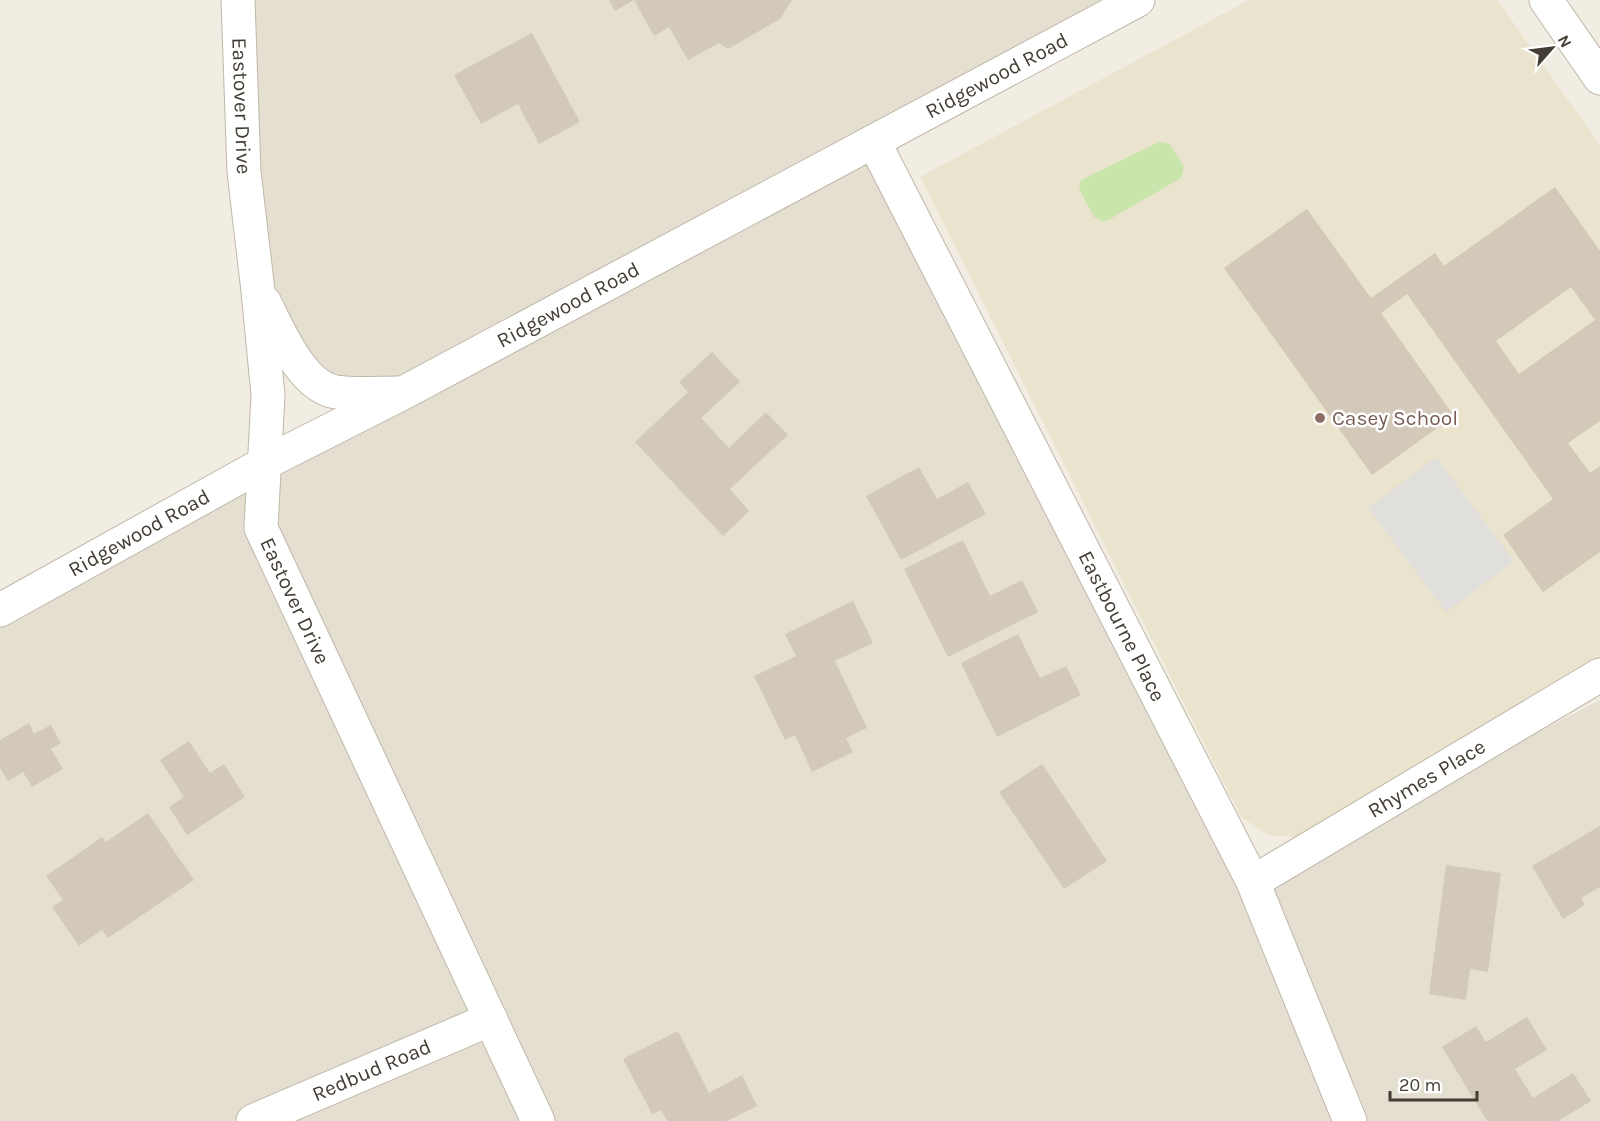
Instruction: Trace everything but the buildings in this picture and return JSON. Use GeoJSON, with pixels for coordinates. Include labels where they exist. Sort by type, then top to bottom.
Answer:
{"type":"FeatureCollection","features":[{"type":"Feature","properties":{"kind":"street","name":"Eastover Drive"},"geometry":{"type":"LineString","coordinates":[[238,0],[244,172],[268,394],[261,528],[538,1121]]}},
{"type":"Feature","properties":{"kind":"street","name":"Ridgewood Road"},"geometry":{"type":"LineString","coordinates":[[0,610],[265,464],[403,393],[1138,0]]}},
{"type":"Feature","properties":{"kind":"street"},"geometry":{"type":"LineString","coordinates":[[1546,0],[1600,78]]}},
{"type":"Feature","properties":{"kind":"street","name":"Eastbourne Place"},"geometry":{"type":"LineString","coordinates":[[874,142],[1253,882],[1350,1121]]}},
{"type":"Feature","properties":{"kind":"street"},"geometry":{"type":"LineString","coordinates":[[258,291],[298,365],[313,380],[334,392],[403,393]]}},
{"type":"Feature","properties":{"kind":"street","name":"Rhymes Place"},"geometry":{"type":"LineString","coordinates":[[1253,882],[1600,675]]}},
{"type":"Feature","properties":{"kind":"street","name":"Redbud Road"},"geometry":{"type":"LineString","coordinates":[[254,1121],[490,1019]]}},
{"type":"Feature","properties":{"kind":"shaded area"},"geometry":{"type":"Polygon","coordinates":[[[241,0],[1141,0],[874,142],[1253,882],[1600,700],[1600,1121],[0,1121],[0,613],[403,393],[334,392],[258,291],[241,0]]]}},
{"type":"Feature","properties":{"kind":"shaded area","name":"Casey School"},"geometry":{"type":"Polygon","coordinates":[[[1249,0],[1497,0],[1600,145],[1600,659],[1296,837],[1268,835],[1241,817],[920,177],[1249,0]]]}},
{"type":"Feature","properties":{"kind":"shaded area"},"geometry":{"type":"Polygon","coordinates":[[[1436,457],[1514,561],[1446,612],[1368,508],[1436,457]]]}},
{"type":"Feature","properties":{"kind":"green space"},"geometry":{"type":"Polygon","coordinates":[[[1159,142],[1170,144],[1184,167],[1181,178],[1110,219],[1103,221],[1094,217],[1079,189],[1081,180],[1159,142]]]}},
{"type":"Feature","properties":{"kind":"place","name":"Casey School"},"geometry":{"type":"Point","coordinates":[1320,418]}}]}
